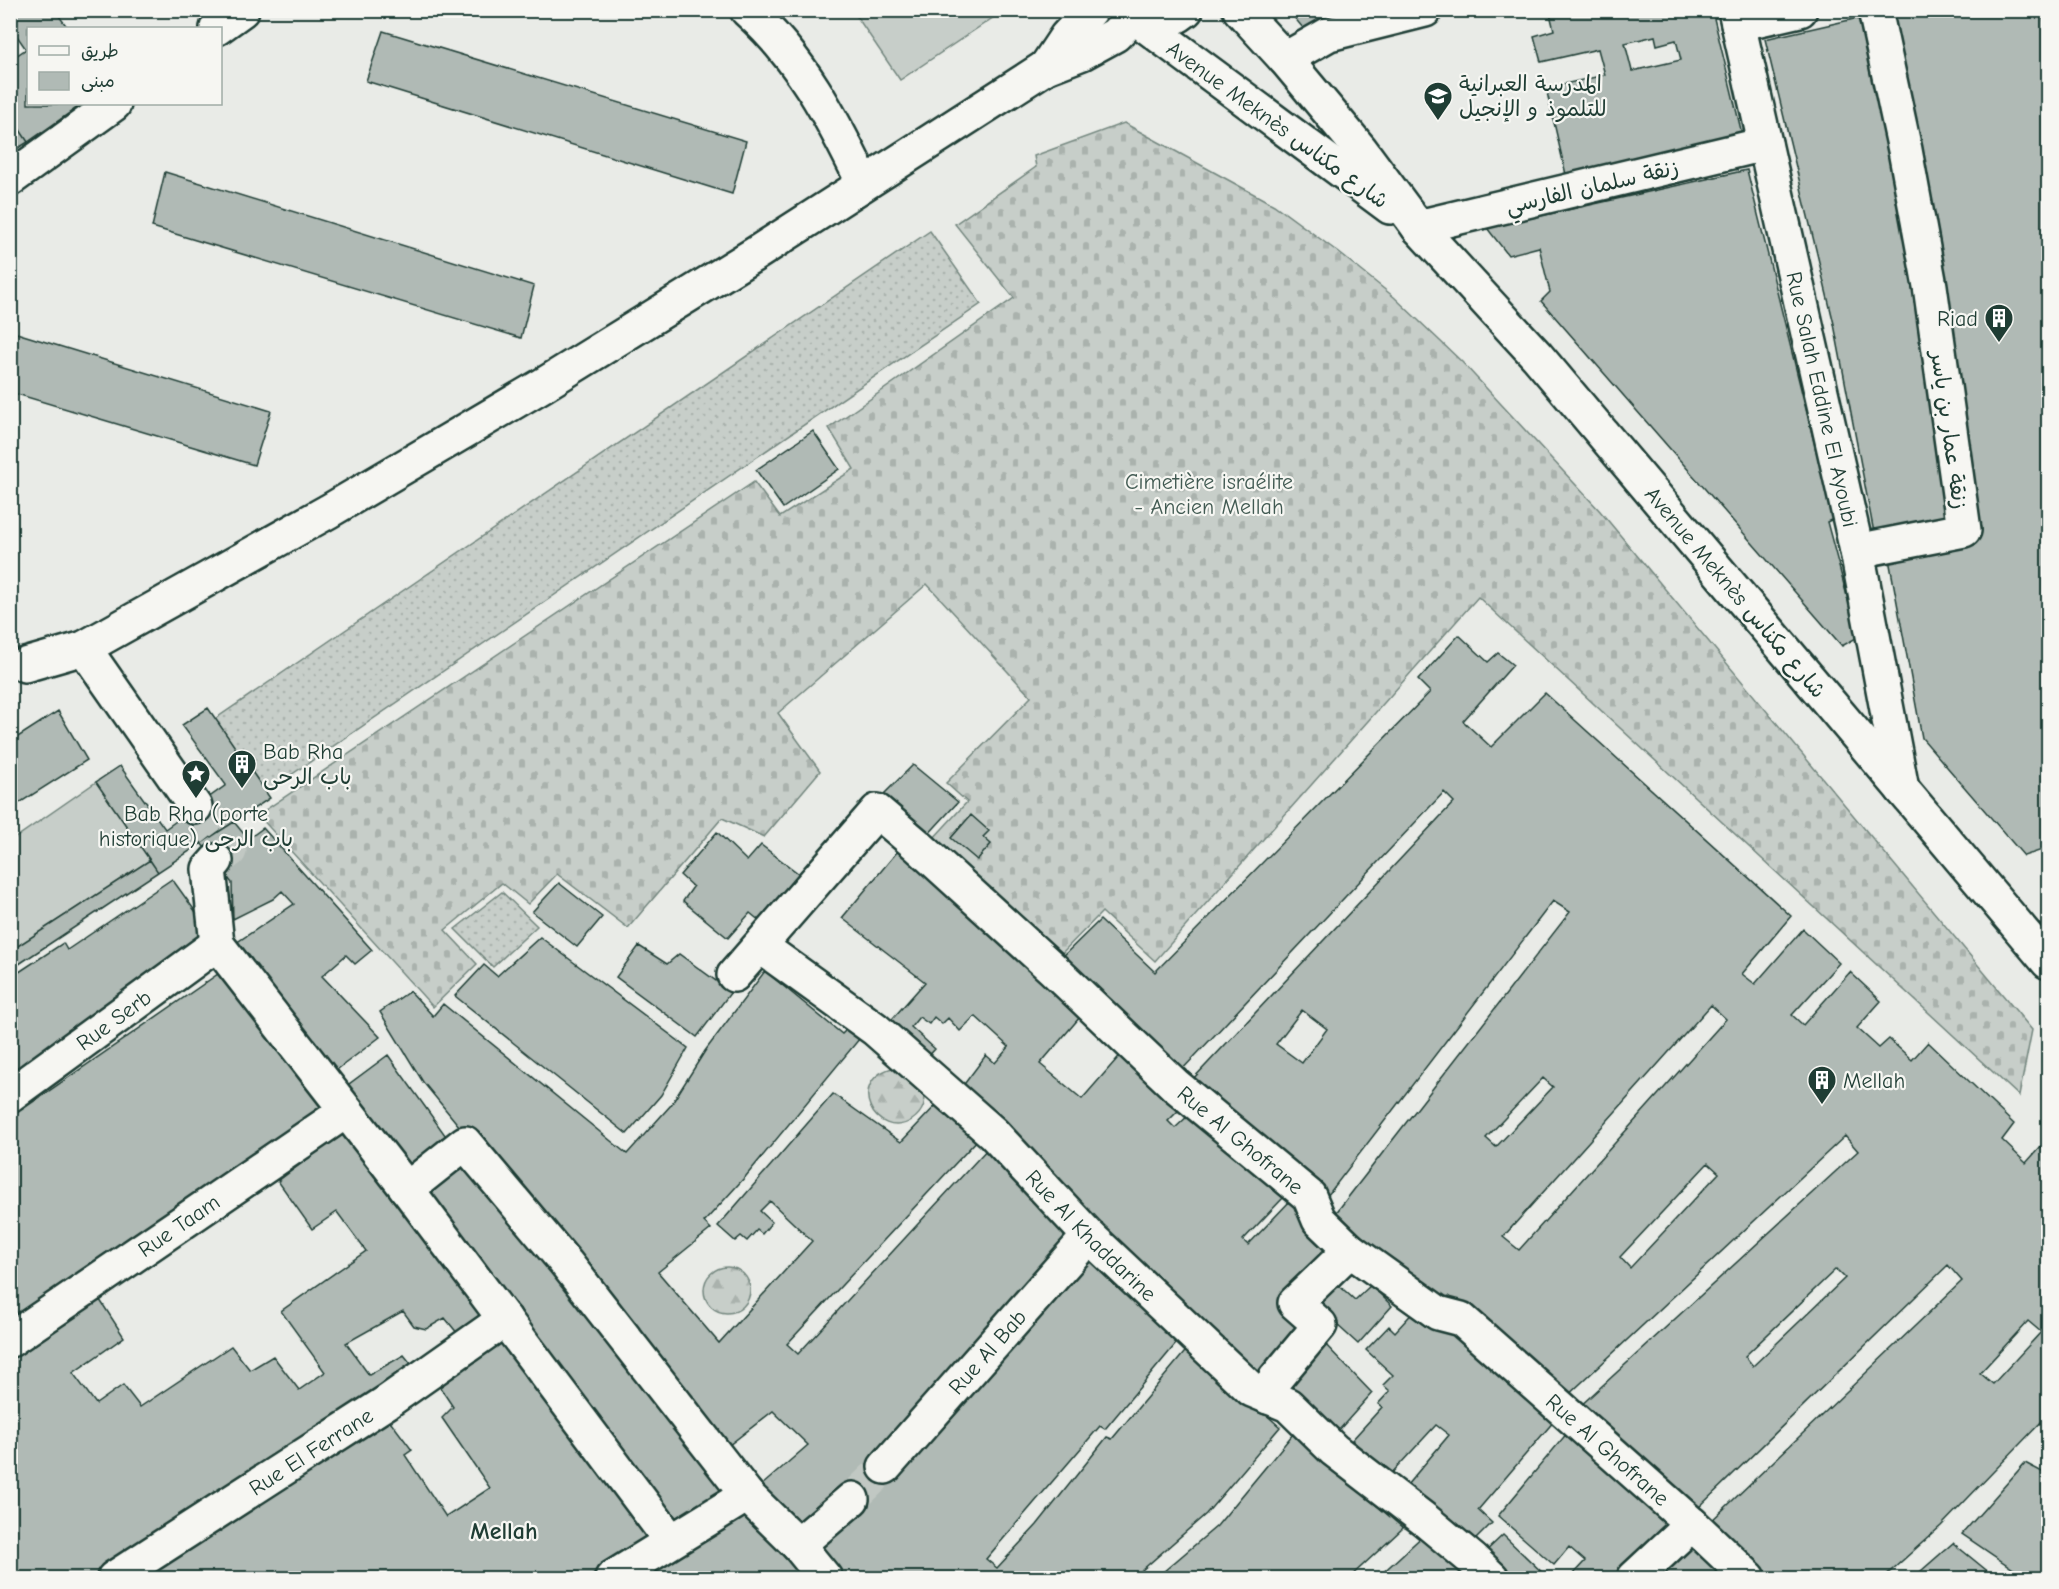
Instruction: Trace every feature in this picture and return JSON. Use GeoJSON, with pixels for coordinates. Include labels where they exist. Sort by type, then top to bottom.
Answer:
{"type":"FeatureCollection","features":[{"type":"Feature","properties":{"kind":"street"},"geometry":{"type":"LineString","coordinates":[[218,27],[242,10]]}},
{"type":"Feature","properties":{"kind":"street"},"geometry":{"type":"LineString","coordinates":[[747,10],[765,27],[801,69],[831,117],[863,183]]}},
{"type":"Feature","properties":{"kind":"street"},"geometry":{"type":"LineString","coordinates":[[1046,67],[1066,37],[1091,10]]}},
{"type":"Feature","properties":{"kind":"street"},"geometry":{"type":"LineString","coordinates":[[25,665],[84,648],[320,516],[543,385],[755,254],[1046,67],[1082,53],[1115,35],[1132,16],[1151,23],[1163,22],[1175,18],[1186,10]]}},
{"type":"Feature","properties":{"kind":"street","name":"Avenue Meknès شارع مكناس"},"geometry":{"type":"LineString","coordinates":[[1240,10],[1285,59],[1361,150],[1418,228],[1537,356],[2049,962]]}},
{"type":"Feature","properties":{"kind":"street"},"geometry":{"type":"LineString","coordinates":[[1285,59],[1329,34],[1425,10]]}},
{"type":"Feature","properties":{"kind":"street"},"geometry":{"type":"LineString","coordinates":[[1737,17],[1800,10]]}},
{"type":"Feature","properties":{"kind":"street","name":"زنقة عمار بن ياسر"},"geometry":{"type":"LineString","coordinates":[[1857,551],[1964,530],[1930,286],[1905,150],[1875,10]]}},
{"type":"Feature","properties":{"kind":"street","name":"Avenue Meknès شارع مكناس"},"geometry":{"type":"LineString","coordinates":[[1132,16],[1418,228]]}},
{"type":"Feature","properties":{"kind":"street","name":"Rue Salah Eddine El Ayoubi"},"geometry":{"type":"LineString","coordinates":[[1737,17],[1857,551],[1903,791]]}},
{"type":"Feature","properties":{"kind":"street"},"geometry":{"type":"LineString","coordinates":[[10,179],[113,105]]}},
{"type":"Feature","properties":{"kind":"street","name":"زنقة سلمان الفارسي"},"geometry":{"type":"LineString","coordinates":[[1418,228],[1765,144]]}},
{"type":"Feature","properties":{"kind":"street"},"geometry":{"type":"LineString","coordinates":[[84,648],[195,807]]}},
{"type":"Feature","properties":{"kind":"street","name":"Rue Al Ghofrane"},"geometry":{"type":"LineString","coordinates":[[760,946],[877,811],[1028,946],[1175,1085],[1309,1196],[1319,1220],[1350,1250],[1438,1312],[1461,1319],[1692,1524],[1749,1578]]}},
{"type":"Feature","properties":{"kind":"street"},"geometry":{"type":"LineString","coordinates":[[216,861],[209,869],[217,944],[505,1319],[671,1541]]}},
{"type":"Feature","properties":{"kind":"street","name":"Rue Serb"},"geometry":{"type":"LineString","coordinates":[[10,1095],[217,944]]}},
{"type":"Feature","properties":{"kind":"street"},"geometry":{"type":"LineString","coordinates":[[734,975],[760,946]]}},
{"type":"Feature","properties":{"kind":"street","name":"Rue Al Khaddarine"},"geometry":{"type":"LineString","coordinates":[[760,946],[884,1037],[993,1134],[1089,1236],[1252,1390],[1288,1405],[1334,1450],[1425,1520],[1492,1578]]}},
{"type":"Feature","properties":{"kind":"street","name":"Rue Taam"},"geometry":{"type":"LineString","coordinates":[[10,1340],[346,1111]]}},
{"type":"Feature","properties":{"kind":"street"},"geometry":{"type":"LineString","coordinates":[[406,1189],[465,1143],[566,1263],[747,1495],[798,1545],[825,1578]]}},
{"type":"Feature","properties":{"kind":"street","name":"Rue Al Bab"},"geometry":{"type":"LineString","coordinates":[[885,1467],[1089,1236]]}},
{"type":"Feature","properties":{"kind":"street"},"geometry":{"type":"LineString","coordinates":[[1269,1397],[1275,1379],[1320,1325],[1295,1303],[1350,1250]]}},
{"type":"Feature","properties":{"kind":"street","name":"Rue El Ferrane"},"geometry":{"type":"LineString","coordinates":[[114,1578],[387,1402],[505,1319]]}},
{"type":"Feature","properties":{"kind":"street"},"geometry":{"type":"LineString","coordinates":[[612,1578],[747,1495]]}},
{"type":"Feature","properties":{"kind":"street"},"geometry":{"type":"LineString","coordinates":[[798,1545],[852,1499]]}},
{"type":"Feature","properties":{"kind":"street"},"geometry":{"type":"LineString","coordinates":[[1634,1578],[1692,1524]]}},
{"type":"Feature","properties":{"kind":"green space"},"geometry":{"type":"Polygon","coordinates":[[[853,11],[1003,11],[900,80],[853,11]]]}},
{"type":"Feature","properties":{"kind":"green space","name":"Cimetière israélite - Ancien Mellah"},"geometry":{"type":"Polygon","coordinates":[[[1124,123],[1274,205],[1394,297],[1462,362],[1600,511],[2032,1030],[2019,1096],[1478,597],[1155,961],[1102,912],[1057,958],[932,840],[967,802],[946,783],[1031,697],[927,584],[778,713],[820,771],[764,837],[722,818],[628,928],[557,874],[528,904],[502,883],[445,930],[477,964],[433,1007],[258,815],[754,482],[780,517],[854,469],[829,428],[1014,298],[955,224],[1036,167],[1034,156],[1124,123]]]}},
{"type":"Feature","properties":{"kind":"green space"},"geometry":{"type":"Polygon","coordinates":[[[930,231],[981,304],[266,792],[215,719],[930,231]]]}},
{"type":"Feature","properties":{"kind":"green space"},"geometry":{"type":"Polygon","coordinates":[[[96,782],[150,860],[11,951],[11,841],[96,782]]]}},
{"type":"Feature","properties":{"kind":"green space"},"geometry":{"type":"Polygon","coordinates":[[[502,892],[537,926],[493,967],[455,929],[502,892]]]}},
{"type":"Feature","properties":{"kind":"green space"},"geometry":{"type":"Polygon","coordinates":[[[896,1067],[925,1088],[922,1110],[912,1120],[899,1125],[887,1123],[877,1117],[870,1107],[868,1095],[871,1084],[880,1074],[896,1067]]]}},
{"type":"Feature","properties":{"kind":"green space"},"geometry":{"type":"Polygon","coordinates":[[[727,1267],[743,1274],[750,1290],[743,1306],[727,1313],[711,1306],[704,1290],[711,1274],[727,1267]]]}},
{"type":"Feature","properties":{"kind":"building"},"geometry":{"type":"Polygon","coordinates":[[[10,10],[59,10],[56,12],[67,27],[27,27],[27,105],[81,105],[28,142],[10,115],[10,60],[26,49],[10,26],[10,10]]]}},
{"type":"Feature","properties":{"kind":"building"},"geometry":{"type":"Polygon","coordinates":[[[1288,10],[1370,10],[1303,28],[1288,10]]]}},
{"type":"Feature","properties":{"kind":"building"},"geometry":{"type":"Polygon","coordinates":[[[1549,10],[1712,10],[1742,134],[1567,179],[1546,88],[1605,75],[1598,49],[1541,62],[1534,36],[1554,30],[1549,10]],[[1655,36],[1625,43],[1632,71],[1681,60],[1676,40],[1657,45],[1655,36]]]}},
{"type":"Feature","properties":{"kind":"building","name":"Riad"},"geometry":{"type":"Polygon","coordinates":[[[1887,10],[2042,10],[2048,37],[2048,848],[2024,856],[1922,738],[1889,559],[1977,539],[1887,10]]]}},
{"type":"Feature","properties":{"kind":"building","name":"Riad"},"geometry":{"type":"Polygon","coordinates":[[[1863,17],[1894,151],[1951,522],[1875,538],[1834,324],[1765,39],[1863,17]]]}},
{"type":"Feature","properties":{"kind":"building"},"geometry":{"type":"Polygon","coordinates":[[[383,31],[746,141],[732,194],[366,81],[383,31]]]}},
{"type":"Feature","properties":{"kind":"building"},"geometry":{"type":"Polygon","coordinates":[[[10,115],[28,142],[10,153],[10,115]]]}},
{"type":"Feature","properties":{"kind":"building"},"geometry":{"type":"Polygon","coordinates":[[[1747,170],[1833,519],[1827,522],[1858,637],[1842,646],[1541,301],[1550,292],[1539,247],[1508,255],[1487,228],[1747,170]]]}},
{"type":"Feature","properties":{"kind":"building"},"geometry":{"type":"Polygon","coordinates":[[[165,172],[534,286],[521,338],[152,227],[165,172]]]}},
{"type":"Feature","properties":{"kind":"building"},"geometry":{"type":"Polygon","coordinates":[[[10,331],[271,411],[254,465],[10,392],[10,331]]]}},
{"type":"Feature","properties":{"kind":"building"},"geometry":{"type":"Polygon","coordinates":[[[813,431],[839,469],[783,508],[756,470],[813,431]]]}},
{"type":"Feature","properties":{"kind":"building","name":"Mellah"},"geometry":{"type":"Polygon","coordinates":[[[1459,635],[1488,662],[1498,653],[1513,665],[1463,721],[1491,747],[1545,693],[1791,916],[1742,974],[1755,984],[1803,929],[1839,963],[1792,1015],[1803,1025],[1850,972],[1881,1001],[1857,1028],[1879,1048],[1889,1039],[1912,1060],[1928,1042],[2014,1124],[2002,1140],[2026,1163],[2041,1146],[2048,1153],[2048,1415],[1941,1526],[1883,1578],[1767,1578],[1708,1524],[1962,1281],[1948,1265],[1693,1513],[1578,1408],[1858,1151],[1845,1136],[1565,1398],[1449,1296],[1440,1306],[1332,1218],[1570,912],[1553,901],[1328,1195],[1191,1081],[1454,802],[1444,792],[1178,1074],[1057,962],[1100,920],[1155,972],[1430,692],[1418,680],[1459,635]],[[1711,1005],[1503,1237],[1519,1250],[1726,1019],[1711,1005]],[[1302,1010],[1276,1044],[1302,1063],[1327,1029],[1302,1010]],[[1543,1078],[1486,1138],[1496,1147],[1553,1087],[1543,1078]],[[1708,1163],[1620,1257],[1630,1268],[1719,1173],[1708,1163]],[[1836,1269],[1745,1356],[1753,1366],[1845,1278],[1836,1269]],[[2028,1321],[1980,1373],[1993,1384],[2041,1332],[2028,1321]]]}},
{"type":"Feature","properties":{"kind":"building","name":"Bab Rha باب الرحى"},"geometry":{"type":"Polygon","coordinates":[[[208,708],[270,798],[158,872],[96,782],[120,766],[165,829],[226,785],[182,725],[208,708]]]}},
{"type":"Feature","properties":{"kind":"building"},"geometry":{"type":"Polygon","coordinates":[[[58,711],[87,760],[10,809],[10,742],[58,711]]]}},
{"type":"Feature","properties":{"kind":"building"},"geometry":{"type":"Polygon","coordinates":[[[913,765],[958,802],[924,839],[878,800],[913,765]]]}},
{"type":"Feature","properties":{"kind":"building"},"geometry":{"type":"Polygon","coordinates":[[[971,815],[989,831],[983,837],[991,844],[977,860],[951,838],[971,815]]]}},
{"type":"Feature","properties":{"kind":"building"},"geometry":{"type":"Polygon","coordinates":[[[234,822],[248,839],[263,828],[372,950],[355,964],[346,955],[322,976],[380,1037],[330,1075],[233,945],[294,904],[282,891],[273,899],[233,919],[232,883],[201,843],[234,822]]]}},
{"type":"Feature","properties":{"kind":"building"},"geometry":{"type":"Polygon","coordinates":[[[717,832],[747,861],[761,845],[799,874],[761,922],[750,913],[728,938],[683,901],[693,887],[680,875],[717,832]]]}},
{"type":"Feature","properties":{"kind":"building"},"geometry":{"type":"Polygon","coordinates":[[[902,846],[1080,1017],[1040,1064],[1082,1099],[1123,1052],[1182,1107],[1168,1121],[1175,1128],[1190,1114],[1283,1198],[1243,1240],[1248,1245],[1291,1200],[1336,1241],[1278,1304],[1305,1330],[1254,1385],[959,1091],[986,1055],[995,1063],[1009,1047],[975,1016],[960,1031],[948,1018],[942,1024],[934,1017],[929,1024],[919,1017],[911,1027],[935,1049],[925,1060],[886,1026],[925,982],[842,918],[902,846]]]}},
{"type":"Feature","properties":{"kind":"building"},"geometry":{"type":"Polygon","coordinates":[[[150,860],[158,872],[10,970],[10,951],[150,860]]]}},
{"type":"Feature","properties":{"kind":"building"},"geometry":{"type":"Polygon","coordinates":[[[172,879],[211,933],[10,1077],[10,978],[63,943],[67,950],[172,879]]]}},
{"type":"Feature","properties":{"kind":"building"},"geometry":{"type":"Polygon","coordinates":[[[559,883],[602,917],[577,947],[532,912],[559,883]]]}},
{"type":"Feature","properties":{"kind":"building"},"geometry":{"type":"Polygon","coordinates":[[[540,937],[688,1048],[661,1095],[627,1134],[455,996],[484,965],[497,976],[540,937]]]}},
{"type":"Feature","properties":{"kind":"building"},"geometry":{"type":"Polygon","coordinates":[[[639,946],[667,964],[679,954],[731,992],[697,1037],[616,977],[639,946]]]}},
{"type":"Feature","properties":{"kind":"building"},"geometry":{"type":"Polygon","coordinates":[[[765,971],[842,1034],[853,1023],[865,1032],[746,1176],[704,1222],[711,1229],[658,1272],[719,1343],[812,1241],[770,1201],[760,1211],[772,1222],[762,1234],[757,1230],[747,1241],[741,1236],[735,1241],[718,1226],[833,1094],[901,1142],[940,1101],[980,1137],[787,1344],[798,1354],[989,1147],[1180,1339],[1105,1429],[1100,1426],[986,1559],[997,1568],[1037,1525],[1107,1437],[1112,1439],[1189,1347],[1280,1427],[1206,1514],[1133,1578],[835,1578],[754,1492],[808,1445],[773,1411],[724,1449],[423,1082],[380,1012],[410,991],[433,1016],[443,1004],[627,1154],[671,1105],[705,1051],[765,971]]]}},
{"type":"Feature","properties":{"kind":"building"},"geometry":{"type":"Polygon","coordinates":[[[218,974],[273,1044],[279,1040],[330,1109],[10,1328],[10,1118],[218,974]]]}},
{"type":"Feature","properties":{"kind":"building"},"geometry":{"type":"Polygon","coordinates":[[[388,1055],[448,1139],[407,1171],[345,1087],[388,1055]]]}},
{"type":"Feature","properties":{"kind":"building"},"geometry":{"type":"Polygon","coordinates":[[[346,1130],[484,1317],[458,1334],[445,1318],[426,1329],[414,1326],[403,1311],[346,1343],[369,1375],[404,1355],[413,1366],[91,1578],[10,1578],[10,1359],[36,1339],[100,1300],[124,1337],[73,1373],[96,1404],[123,1385],[140,1407],[231,1346],[250,1370],[273,1356],[299,1390],[325,1372],[281,1311],[366,1251],[337,1212],[312,1229],[278,1181],[346,1130]]]}},
{"type":"Feature","properties":{"kind":"building"},"geometry":{"type":"Polygon","coordinates":[[[472,1161],[734,1491],[683,1529],[423,1197],[472,1161]]]}},
{"type":"Feature","properties":{"kind":"building"},"geometry":{"type":"Polygon","coordinates":[[[1334,1281],[1355,1300],[1371,1285],[1392,1306],[1358,1344],[1313,1303],[1334,1281]]]}},
{"type":"Feature","properties":{"kind":"building"},"geometry":{"type":"Polygon","coordinates":[[[1418,1307],[1441,1318],[1555,1420],[1478,1510],[1492,1523],[1471,1544],[1437,1509],[1407,1485],[1449,1435],[1436,1425],[1390,1475],[1352,1440],[1382,1407],[1378,1404],[1390,1391],[1383,1385],[1393,1375],[1366,1350],[1389,1326],[1395,1332],[1418,1307]]]}},
{"type":"Feature","properties":{"kind":"building","name":"Mellah"},"geometry":{"type":"Polygon","coordinates":[[[505,1333],[653,1535],[606,1568],[587,1578],[143,1578],[388,1418],[412,1450],[405,1455],[446,1517],[490,1488],[442,1418],[453,1407],[437,1383],[505,1333]]]}},
{"type":"Feature","properties":{"kind":"building"},"geometry":{"type":"Polygon","coordinates":[[[1323,1342],[1372,1393],[1339,1430],[1284,1383],[1323,1342]]]}},
{"type":"Feature","properties":{"kind":"building"},"geometry":{"type":"Polygon","coordinates":[[[1568,1432],[1651,1507],[1672,1531],[1624,1578],[1578,1578],[1573,1574],[1585,1561],[1569,1547],[1554,1565],[1498,1516],[1568,1432]]]}},
{"type":"Feature","properties":{"kind":"building"},"geometry":{"type":"Polygon","coordinates":[[[1293,1434],[1403,1528],[1349,1578],[1156,1578],[1217,1526],[1293,1434]]]}},
{"type":"Feature","properties":{"kind":"building"},"geometry":{"type":"Polygon","coordinates":[[[2025,1463],[2048,1475],[2048,1578],[2011,1578],[2016,1571],[1962,1534],[2025,1463]]]}},
{"type":"Feature","properties":{"kind":"building"},"geometry":{"type":"Polygon","coordinates":[[[740,1510],[785,1558],[793,1551],[806,1567],[793,1578],[641,1578],[740,1510]]]}},
{"type":"Feature","properties":{"kind":"building"},"geometry":{"type":"Polygon","coordinates":[[[1427,1532],[1476,1578],[1377,1578],[1427,1532]]]}},
{"type":"Feature","properties":{"kind":"building"},"geometry":{"type":"Polygon","coordinates":[[[1503,1535],[1548,1578],[1509,1578],[1482,1555],[1503,1535]]]}},
{"type":"Feature","properties":{"kind":"building"},"geometry":{"type":"Polygon","coordinates":[[[1695,1536],[1737,1578],[1649,1578],[1695,1536]]]}},
{"type":"Feature","properties":{"kind":"building"},"geometry":{"type":"Polygon","coordinates":[[[1953,1543],[1996,1578],[1913,1578],[1953,1543]]]}},
{"type":"Feature","properties":{"kind":"tunnel"},"geometry":{"type":"LineString","coordinates":[[195,807],[230,851],[216,861]]}},
{"type":"Feature","properties":{"kind":"tunnel"},"geometry":{"type":"LineString","coordinates":[[852,1499],[885,1467]]}},
{"type":"Feature","properties":{"kind":"place","name":"المدرسة العبرانية للتلموذ و الإنجيل"},"geometry":{"type":"Point","coordinates":[1438,122]}},
{"type":"Feature","properties":{"kind":"place","name":"Riad"},"geometry":{"type":"Point","coordinates":[1999,344]}},
{"type":"Feature","properties":{"kind":"place","name":"Bab Rha باب الرحى"},"geometry":{"type":"Point","coordinates":[242,790]}},
{"type":"Feature","properties":{"kind":"place","name":"Bab Rha (porte historique) باب الرحى"},"geometry":{"type":"Point","coordinates":[196,800]}},
{"type":"Feature","properties":{"kind":"place","name":"Mellah"},"geometry":{"type":"Point","coordinates":[1822,1106]}},
{"type":"Feature","properties":{"kind":"district","name":"Mellah"},"geometry":{"type":"Point","coordinates":[504,1531]}}]}
